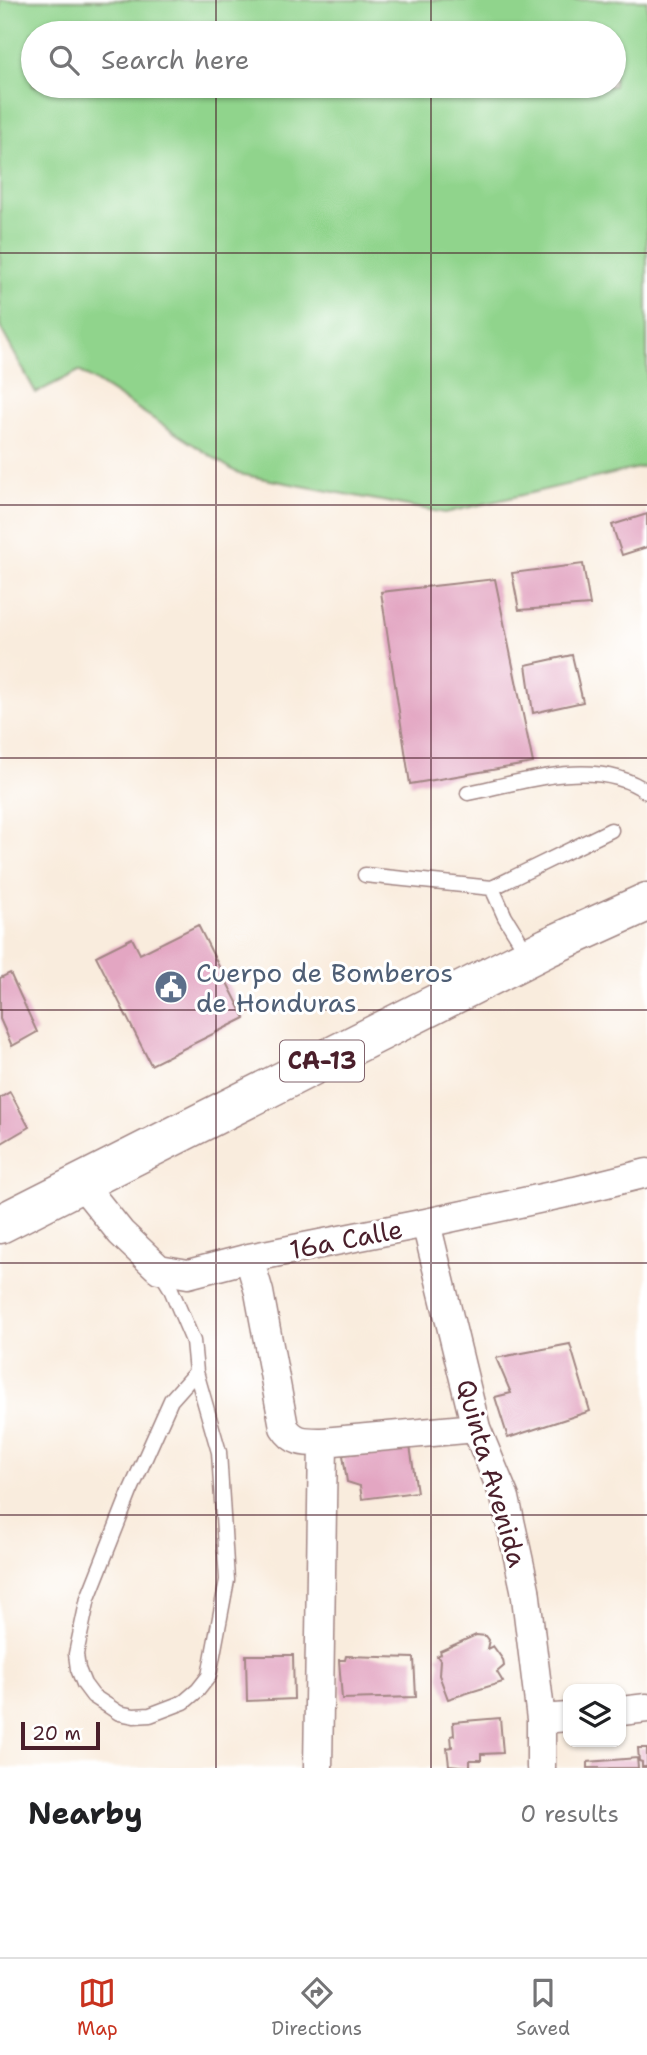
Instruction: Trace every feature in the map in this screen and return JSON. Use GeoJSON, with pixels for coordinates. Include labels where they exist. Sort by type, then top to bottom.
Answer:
{"type":"FeatureCollection","features":[{"type":"Feature","properties":{"kind":"main road","name":"CA-13"},"geometry":{"type":"LineString","coordinates":[[0,1224],[530,956],[647,902]]}},
{"type":"Feature","properties":{"kind":"street","name":"16a Calle"},"geometry":{"type":"LineString","coordinates":[[159,1269],[188,1274],[249,1258],[426,1223],[647,1173]]}},
{"type":"Feature","properties":{"kind":"street"},"geometry":{"type":"LineString","coordinates":[[81,1183],[121,1233],[159,1269]]}},
{"type":"Feature","properties":{"kind":"street","name":"Quinta Avenida"},"geometry":{"type":"LineString","coordinates":[[426,1223],[476,1428],[505,1499],[555,1718],[541,1768]]}},
{"type":"Feature","properties":{"kind":"street"},"geometry":{"type":"LineString","coordinates":[[249,1258],[259,1292],[284,1427],[289,1436],[298,1442],[323,1443],[476,1428]]}},
{"type":"Feature","properties":{"kind":"street"},"geometry":{"type":"LineString","coordinates":[[318,1768],[323,1443]]}},
{"type":"Feature","properties":{"kind":"street"},"geometry":{"type":"LineString","coordinates":[[626,1710],[647,1708]]}},
{"type":"Feature","properties":{"kind":"lane"},"geometry":{"type":"LineString","coordinates":[[468,793],[566,772],[609,776],[647,792]]}},
{"type":"Feature","properties":{"kind":"lane"},"geometry":{"type":"LineString","coordinates":[[365,875],[492,888],[611,830]]}},
{"type":"Feature","properties":{"kind":"lane"},"geometry":{"type":"LineString","coordinates":[[492,888],[505,917],[530,956]]}},
{"type":"Feature","properties":{"kind":"lane"},"geometry":{"type":"LineString","coordinates":[[159,1269],[170,1287],[193,1340],[196,1372],[219,1452],[227,1580],[209,1676],[184,1702],[167,1710],[150,1716],[119,1713],[93,1696],[78,1669],[76,1654],[88,1598],[130,1492],[171,1400],[196,1372]]}},
{"type":"Feature","properties":{"kind":"green space"},"geometry":{"type":"Polygon","coordinates":[[[0,0],[647,0],[647,466],[445,513],[239,474],[79,371],[36,393],[0,327],[0,0]]]}},
{"type":"Feature","properties":{"kind":"building"},"geometry":{"type":"Polygon","coordinates":[[[647,514],[647,547],[622,555],[612,525],[647,514]]]}},
{"type":"Feature","properties":{"kind":"building"},"geometry":{"type":"Polygon","coordinates":[[[583,564],[590,605],[519,610],[512,573],[583,564]]]}},
{"type":"Feature","properties":{"kind":"building"},"geometry":{"type":"Polygon","coordinates":[[[495,579],[533,763],[410,784],[381,592],[495,579]]]}},
{"type":"Feature","properties":{"kind":"building"},"geometry":{"type":"Polygon","coordinates":[[[572,655],[583,702],[533,713],[526,665],[572,655]]]}},
{"type":"Feature","properties":{"kind":"building","name":"Cuerpo de Bomberos de Honduras"},"geometry":{"type":"Polygon","coordinates":[[[198,925],[245,1018],[151,1065],[96,956],[132,938],[140,954],[198,925]]]}},
{"type":"Feature","properties":{"kind":"building"},"geometry":{"type":"Polygon","coordinates":[[[10,973],[37,1032],[12,1046],[0,1019],[0,978],[10,973]]]}},
{"type":"Feature","properties":{"kind":"building"},"geometry":{"type":"Polygon","coordinates":[[[10,1092],[29,1127],[0,1144],[0,1098],[10,1092]]]}},
{"type":"Feature","properties":{"kind":"building"},"geometry":{"type":"Polygon","coordinates":[[[570,1344],[590,1411],[508,1438],[495,1397],[511,1393],[496,1358],[570,1344]]]}},
{"type":"Feature","properties":{"kind":"building"},"geometry":{"type":"Polygon","coordinates":[[[410,1446],[417,1492],[362,1499],[360,1486],[347,1482],[343,1455],[410,1446]]]}},
{"type":"Feature","properties":{"kind":"building"},"geometry":{"type":"Polygon","coordinates":[[[476,1635],[486,1636],[489,1640],[487,1649],[493,1646],[503,1660],[504,1666],[497,1672],[503,1682],[448,1699],[439,1675],[440,1660],[437,1656],[441,1654],[440,1651],[476,1635]]]}},
{"type":"Feature","properties":{"kind":"building"},"geometry":{"type":"Polygon","coordinates":[[[246,1655],[293,1655],[294,1699],[247,1701],[246,1655]]]}},
{"type":"Feature","properties":{"kind":"building"},"geometry":{"type":"Polygon","coordinates":[[[346,1656],[414,1658],[416,1697],[342,1699],[339,1660],[345,1660],[346,1656]]]}},
{"type":"Feature","properties":{"kind":"building"},"geometry":{"type":"Polygon","coordinates":[[[500,1718],[503,1753],[481,1754],[481,1760],[470,1760],[470,1767],[449,1765],[447,1748],[452,1747],[453,1722],[500,1718]]]}},
{"type":"Feature","properties":{"kind":"building"},"geometry":{"type":"Polygon","coordinates":[[[638,1748],[647,1748],[647,1767],[642,1767],[642,1762],[639,1761],[638,1748]]]}},
{"type":"Feature","properties":{"kind":"building"},"geometry":{"type":"Polygon","coordinates":[[[637,1758],[638,1768],[588,1768],[588,1762],[637,1758]]]}},
{"type":"Feature","properties":{"kind":"place","name":"Cuerpo de Bomberos de Honduras"},"geometry":{"type":"Point","coordinates":[171,987]}}]}
